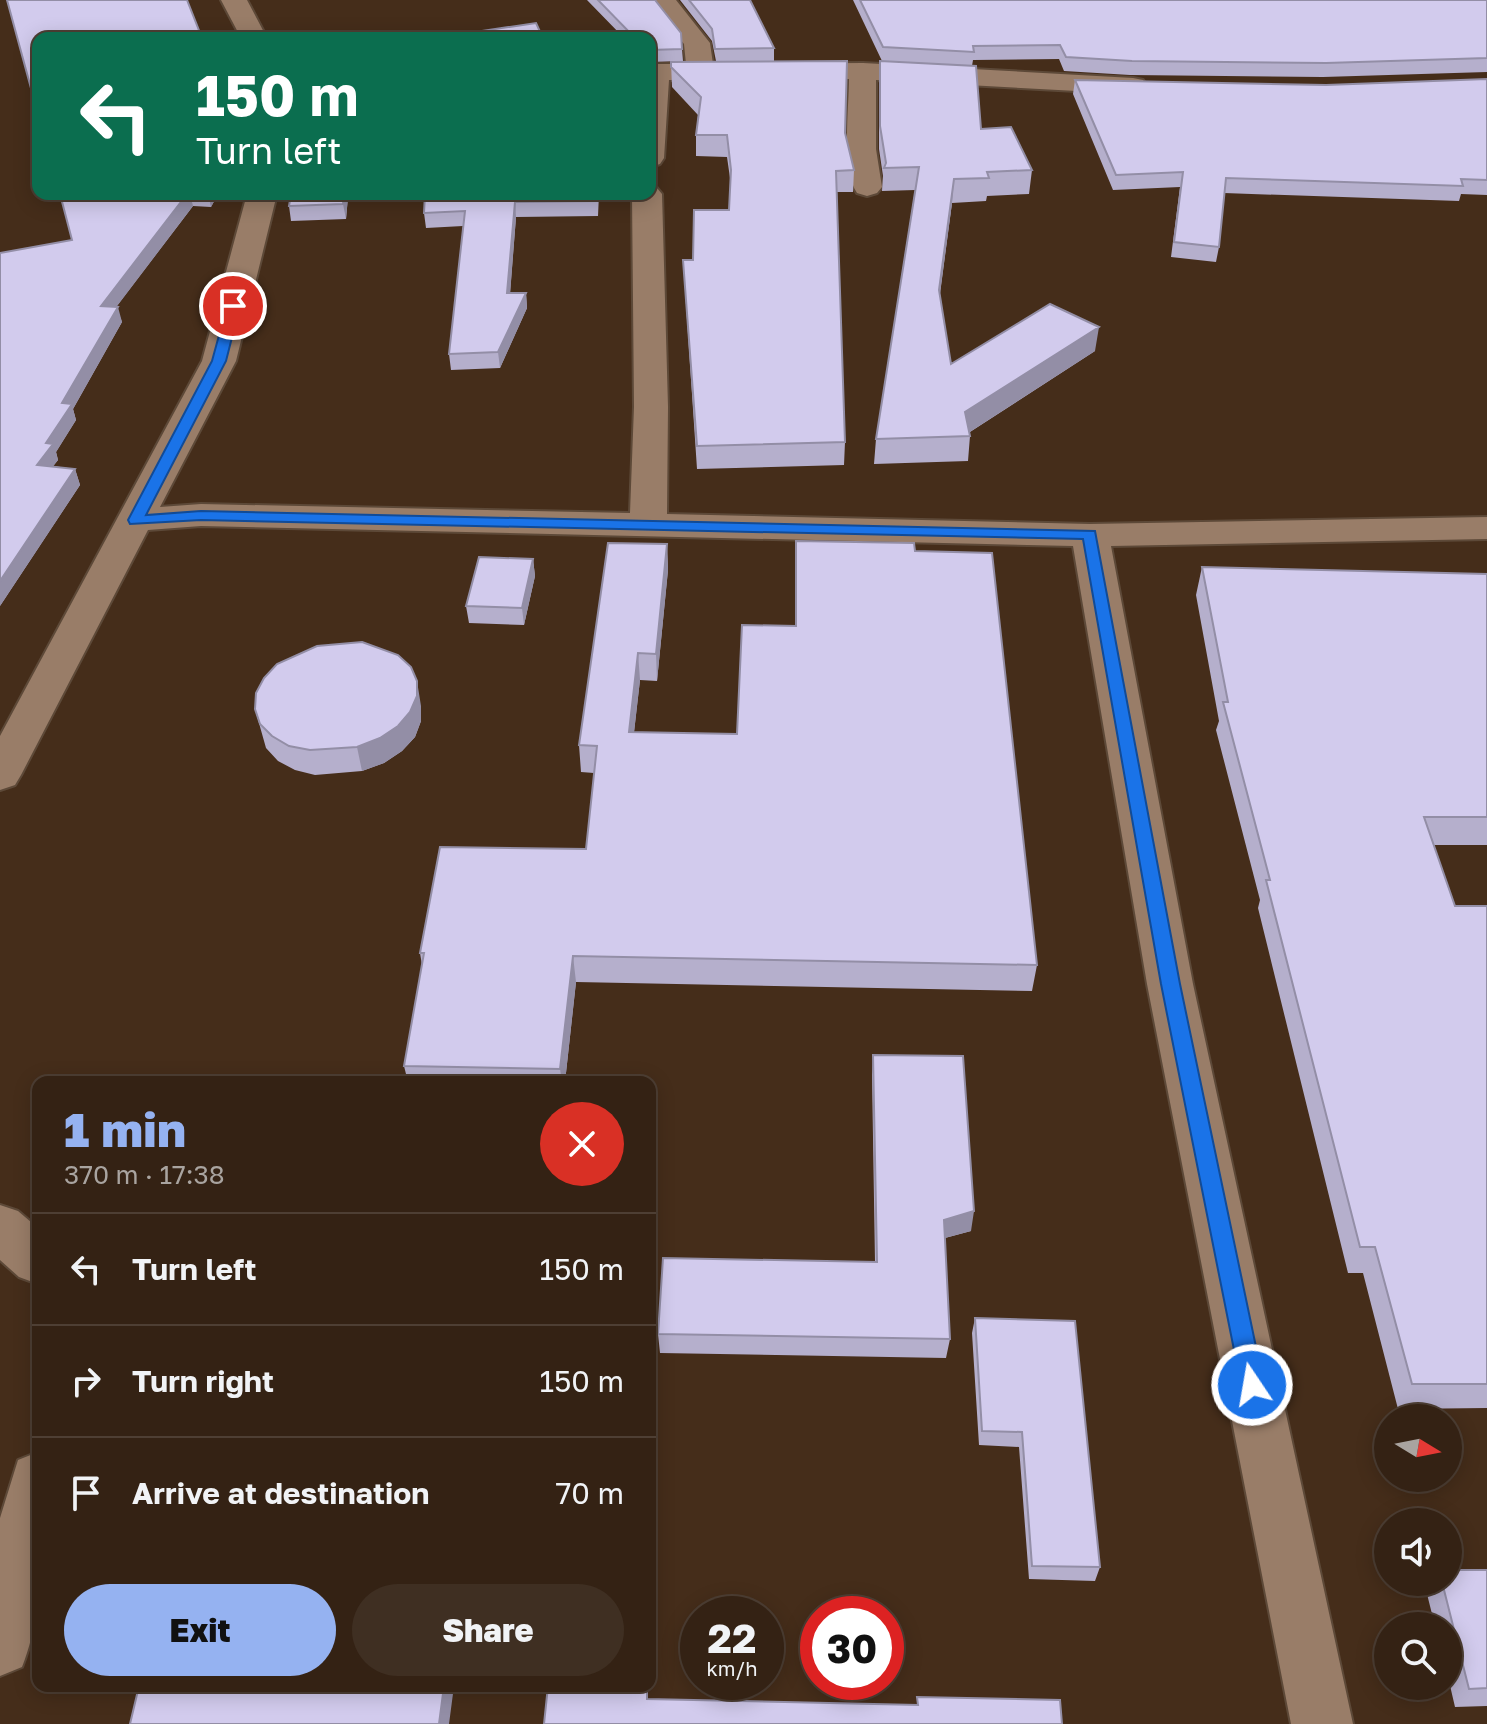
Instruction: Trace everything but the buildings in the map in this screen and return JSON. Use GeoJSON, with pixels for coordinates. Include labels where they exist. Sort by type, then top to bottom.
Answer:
{"type":"FeatureCollection","features":[{"type":"Feature","properties":{"kind":"street"},"geometry":{"type":"LineString","coordinates":[[234,0],[251,32]]}},
{"type":"Feature","properties":{"kind":"street"},"geometry":{"type":"LineString","coordinates":[[663,0],[697,43],[701,73]]}},
{"type":"Feature","properties":{"kind":"street"},"geometry":{"type":"LineString","coordinates":[[863,71],[862,149],[867,187]]}},
{"type":"Feature","properties":{"kind":"street"},"geometry":{"type":"LineString","coordinates":[[656,72],[863,71],[1159,86]]}},
{"type":"Feature","properties":{"kind":"street"},"geometry":{"type":"LineString","coordinates":[[0,775],[219,361],[260,200]]}},
{"type":"Feature","properties":{"kind":"street"},"geometry":{"type":"LineString","coordinates":[[647,200],[651,407],[648,527]]}},
{"type":"Feature","properties":{"kind":"street"},"geometry":{"type":"LineString","coordinates":[[135,520],[201,515],[1090,535],[1483,532]]}},
{"type":"Feature","properties":{"kind":"street"},"geometry":{"type":"LineString","coordinates":[[1090,535],[1170,984],[1322,1724]]}},
{"type":"Feature","properties":{"kind":"street"},"geometry":{"type":"LineString","coordinates":[[0,1227],[32,1256]]}},
{"type":"Feature","properties":{"kind":"street"},"geometry":{"type":"LineString","coordinates":[[0,1645],[32,1505]]}},
{"type":"Feature","properties":{"kind":"route"},"geometry":{"type":"LineString","coordinates":[[233,306],[219,361],[135,520],[201,515],[1090,535],[1170,984],[1252,1385]]}}]}
